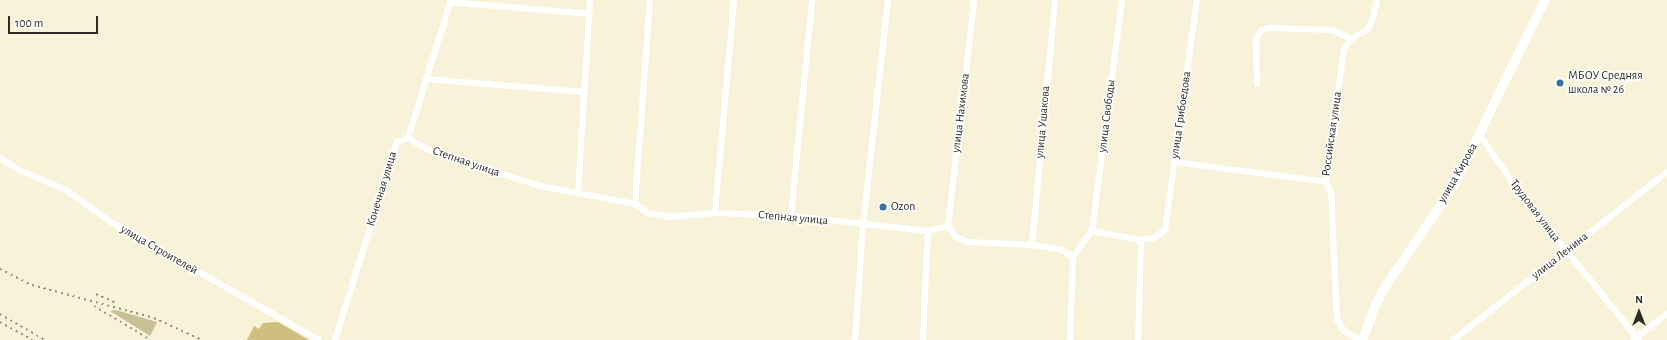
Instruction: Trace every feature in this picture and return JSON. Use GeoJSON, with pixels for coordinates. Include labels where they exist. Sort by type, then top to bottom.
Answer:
{"type":"FeatureCollection","features":[{"type":"Feature","properties":{"kind":"main road","name":"улица Кирова"},"geometry":{"type":"LineString","coordinates":[[1361,340],[1378,298],[1454,184],[1480,135],[1544,0]]}},
{"type":"Feature","properties":{"kind":"street"},"geometry":{"type":"LineString","coordinates":[[578,192],[590,0]]}},
{"type":"Feature","properties":{"kind":"street"},"geometry":{"type":"LineString","coordinates":[[636,204],[650,0]]}},
{"type":"Feature","properties":{"kind":"street"},"geometry":{"type":"LineString","coordinates":[[715,213],[734,0]]}},
{"type":"Feature","properties":{"kind":"street"},"geometry":{"type":"LineString","coordinates":[[791,216],[812,0]]}},
{"type":"Feature","properties":{"kind":"street"},"geometry":{"type":"LineString","coordinates":[[855,340],[863,226],[888,0]]}},
{"type":"Feature","properties":{"kind":"street","name":"улица Нахимова"},"geometry":{"type":"LineString","coordinates":[[948,226],[974,0]]}},
{"type":"Feature","properties":{"kind":"street","name":"улица Ушакова"},"geometry":{"type":"LineString","coordinates":[[1032,245],[1055,0]]}},
{"type":"Feature","properties":{"kind":"street","name":"улица Свободы"},"geometry":{"type":"LineString","coordinates":[[1092,231],[1122,0]]}},
{"type":"Feature","properties":{"kind":"street","name":"улица Грибоедова"},"geometry":{"type":"LineString","coordinates":[[1141,240],[1154,238],[1165,230],[1197,0]]}},
{"type":"Feature","properties":{"kind":"street"},"geometry":{"type":"LineString","coordinates":[[1257,84],[1256,40],[1261,31],[1268,28],[1332,30],[1351,39],[1368,29],[1374,18],[1376,0]]}},
{"type":"Feature","properties":{"kind":"street"},"geometry":{"type":"LineString","coordinates":[[408,138],[450,1],[589,14]]}},
{"type":"Feature","properties":{"kind":"street","name":"Российская улица"},"geometry":{"type":"LineString","coordinates":[[1351,39],[1344,49],[1326,182],[1331,193],[1337,319],[1344,331],[1361,340]]}},
{"type":"Feature","properties":{"kind":"street"},"geometry":{"type":"LineString","coordinates":[[426,79],[584,92]]}},
{"type":"Feature","properties":{"kind":"street","name":"Трудовая улица"},"geometry":{"type":"LineString","coordinates":[[1480,135],[1566,251],[1636,339]]}},
{"type":"Feature","properties":{"kind":"street","name":"Степная улица"},"geometry":{"type":"LineString","coordinates":[[408,138],[429,150],[540,186],[636,204],[648,213],[670,217],[715,213],[791,216],[863,226],[928,231],[948,226]]}},
{"type":"Feature","properties":{"kind":"street","name":"Конечная улица"},"geometry":{"type":"LineString","coordinates":[[335,340],[397,142],[408,138]]}},
{"type":"Feature","properties":{"kind":"street","name":"улица Строителей"},"geometry":{"type":"LineString","coordinates":[[0,158],[21,171],[66,190],[111,222],[319,340]]}},
{"type":"Feature","properties":{"kind":"street"},"geometry":{"type":"LineString","coordinates":[[1175,162],[1326,182]]}},
{"type":"Feature","properties":{"kind":"street","name":"улица Ленина"},"geometry":{"type":"LineString","coordinates":[[1453,340],[1667,172]]}},
{"type":"Feature","properties":{"kind":"street"},"geometry":{"type":"LineString","coordinates":[[948,226],[956,237],[966,242],[1032,245],[1062,250],[1073,257]]}},
{"type":"Feature","properties":{"kind":"street"},"geometry":{"type":"LineString","coordinates":[[923,340],[928,231]]}},
{"type":"Feature","properties":{"kind":"street"},"geometry":{"type":"LineString","coordinates":[[1070,340],[1073,257],[1092,231],[1141,240],[1138,340]]}},
{"type":"Feature","properties":{"kind":"street"},"geometry":{"type":"LineString","coordinates":[[1636,339],[1667,314]]}},
{"type":"Feature","properties":{"kind":"shaded area"},"geometry":{"type":"Polygon","coordinates":[[[116,310],[157,322],[150,336],[110,311],[116,310]]]}},
{"type":"Feature","properties":{"kind":"shaded area"},"geometry":{"type":"Polygon","coordinates":[[[278,322],[309,340],[247,340],[254,326],[259,329],[263,323],[278,322]]]}},
{"type":"Feature","properties":{"kind":"railway"},"geometry":{"type":"LineString","coordinates":[[0,269],[32,285],[154,318],[202,340]]}},
{"type":"Feature","properties":{"kind":"railway"},"geometry":{"type":"LineString","coordinates":[[96,294],[118,304]]}},
{"type":"Feature","properties":{"kind":"railway"},"geometry":{"type":"LineString","coordinates":[[94,306],[151,340]]}},
{"type":"Feature","properties":{"kind":"railway"},"geometry":{"type":"LineString","coordinates":[[0,314],[45,340]]}},
{"type":"Feature","properties":{"kind":"railway"},"geometry":{"type":"LineString","coordinates":[[0,322],[32,340]]}},
{"type":"Feature","properties":{"kind":"place","name":"МБОУ Средняя школа № 26"},"geometry":{"type":"Point","coordinates":[1560,83]}},
{"type":"Feature","properties":{"kind":"place","name":"Ozon"},"geometry":{"type":"Point","coordinates":[883,207]}}]}
